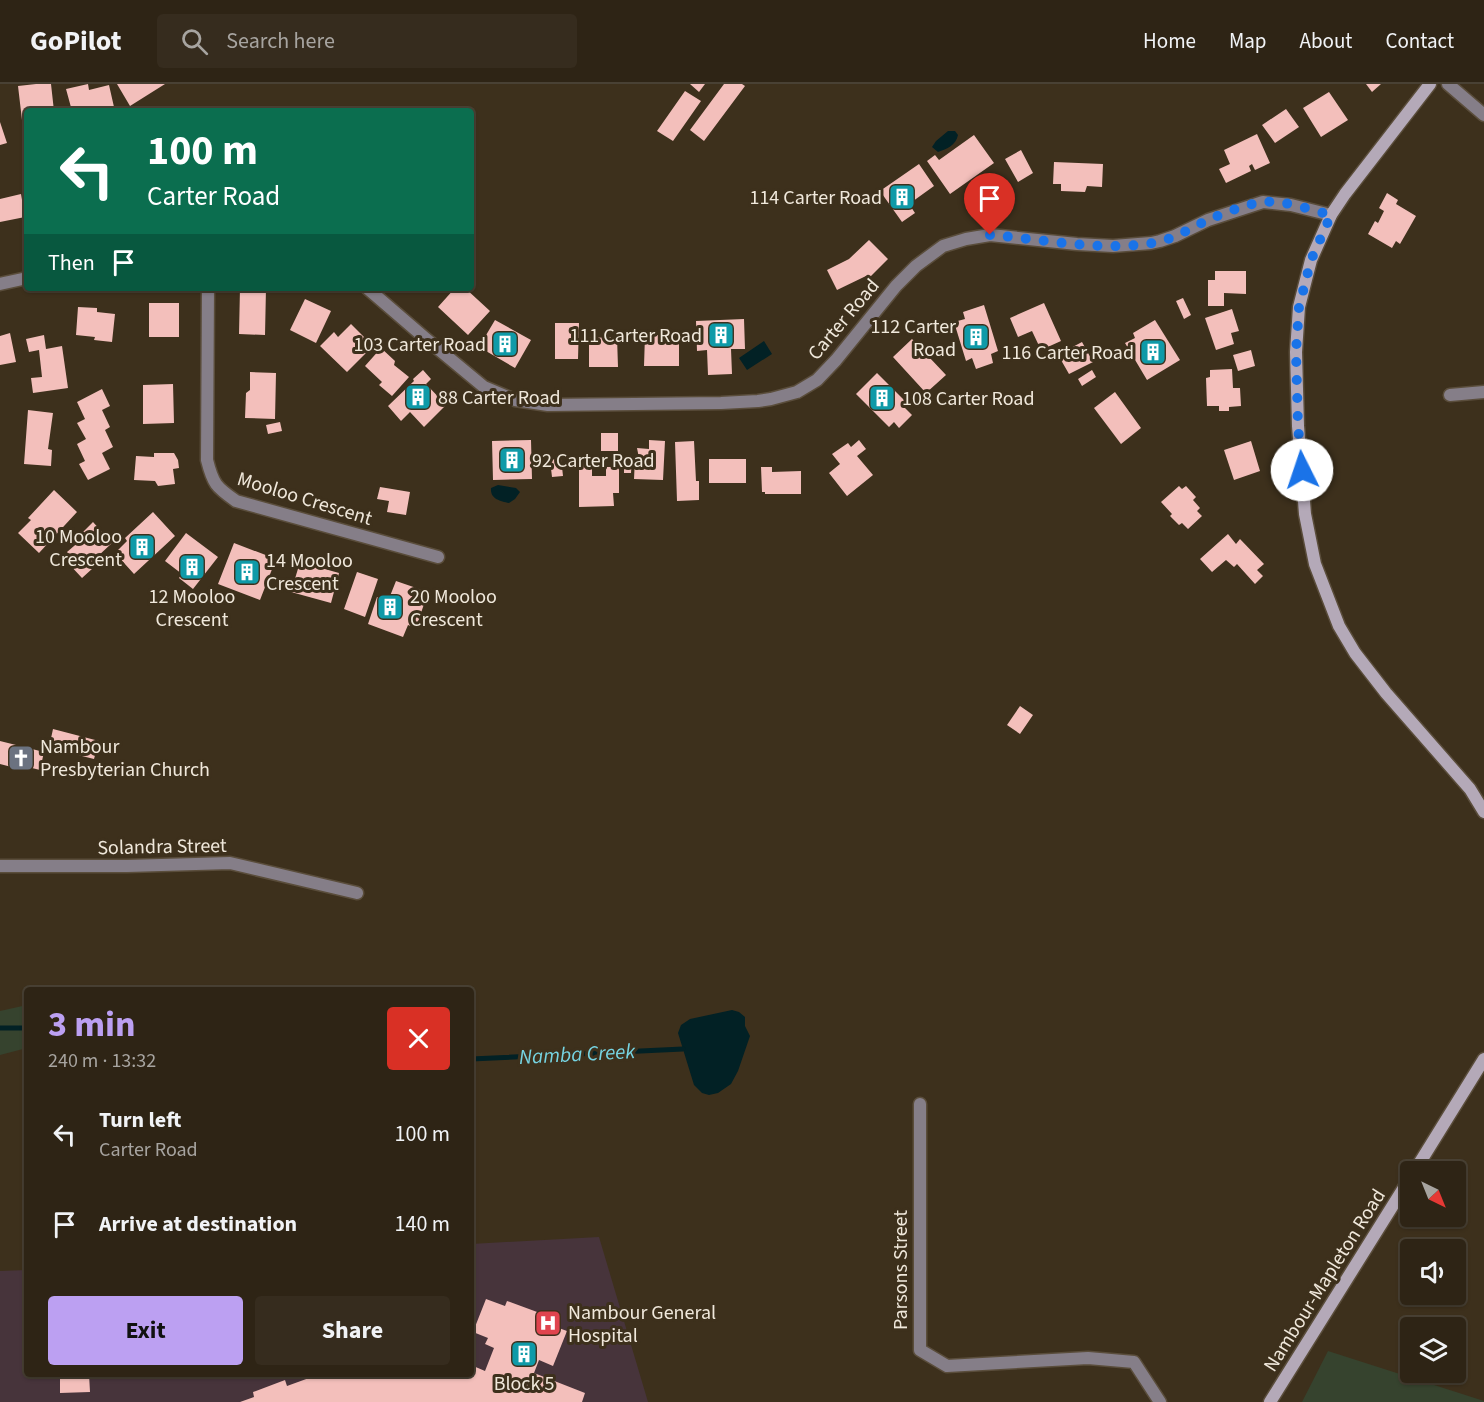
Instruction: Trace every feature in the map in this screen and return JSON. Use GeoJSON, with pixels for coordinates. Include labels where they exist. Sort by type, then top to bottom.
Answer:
{"type":"FeatureCollection","features":[{"type":"Feature","properties":{"kind":"main road"},"geometry":{"type":"LineString","coordinates":[[1430,84],[1331,215],[1311,260],[1299,307],[1296,352],[1298,426],[1305,514],[1315,564],[1338,624],[1355,653],[1386,693],[1470,789],[1484,812]]}},
{"type":"Feature","properties":{"kind":"main road"},"geometry":{"type":"LineString","coordinates":[[1421,1161],[1484,1059]]}},
{"type":"Feature","properties":{"kind":"main road","name":"Nambour-Mapleton Road"},"geometry":{"type":"LineString","coordinates":[[1270,1402],[1400,1194]]}},
{"type":"Feature","properties":{"kind":"street"},"geometry":{"type":"LineString","coordinates":[[1448,84],[1484,114]]}},
{"type":"Feature","properties":{"kind":"street","name":"Carter Road"},"geometry":{"type":"LineString","coordinates":[[370,291],[484,387],[515,400],[548,405],[758,401],[797,392],[817,380],[896,286],[916,266],[943,246],[990,235],[1113,246],[1160,242],[1208,220],[1263,202],[1291,205],[1331,215]]}},
{"type":"Feature","properties":{"kind":"street"},"geometry":{"type":"LineString","coordinates":[[0,284],[24,279]]}},
{"type":"Feature","properties":{"kind":"street","name":"Mooloo Crescent"},"geometry":{"type":"LineString","coordinates":[[208,291],[207,460],[212,479],[220,490],[236,501],[438,557]]}},
{"type":"Feature","properties":{"kind":"street"},"geometry":{"type":"LineString","coordinates":[[1450,395],[1484,392]]}},
{"type":"Feature","properties":{"kind":"street","name":"Solandra Street"},"geometry":{"type":"LineString","coordinates":[[0,866],[230,863],[357,892]]}},
{"type":"Feature","properties":{"kind":"street","name":"Parsons Street"},"geometry":{"type":"LineString","coordinates":[[920,1104],[920,1350],[947,1366],[1088,1358],[1134,1362],[1160,1402]]}},
{"type":"Feature","properties":{"kind":"shaded area","name":"Nambour General Hospital"},"geometry":{"type":"Polygon","coordinates":[[[599,1237],[648,1402],[0,1402],[0,1271],[24,1270],[24,1377],[474,1377],[474,1244],[599,1237]]]}},
{"type":"Feature","properties":{"kind":"green space"},"geometry":{"type":"Polygon","coordinates":[[[24,1006],[24,1049],[0,1055],[0,1011],[24,1006]]]}},
{"type":"Feature","properties":{"kind":"green space"},"geometry":{"type":"Polygon","coordinates":[[[1328,1351],[1400,1374],[1400,1383],[1428,1383],[1484,1401],[1484,1402],[1302,1402],[1328,1351]]]}},
{"type":"Feature","properties":{"kind":"water"},"geometry":{"type":"Polygon","coordinates":[[[948,131],[955,131],[957,138],[951,146],[938,152],[932,147],[948,131]]]}},
{"type":"Feature","properties":{"kind":"water"},"geometry":{"type":"Polygon","coordinates":[[[764,341],[772,354],[747,370],[739,358],[764,341]]]}},
{"type":"Feature","properties":{"kind":"water"},"geometry":{"type":"Polygon","coordinates":[[[498,485],[516,488],[520,492],[509,503],[502,501],[496,499],[491,492],[491,488],[498,485]]]}},
{"type":"Feature","properties":{"kind":"water"},"geometry":{"type":"Polygon","coordinates":[[[732,1010],[745,1017],[745,1026],[750,1036],[738,1071],[731,1084],[718,1093],[709,1095],[702,1093],[694,1085],[678,1033],[681,1025],[690,1019],[732,1010]]]}},
{"type":"Feature","properties":{"kind":"building"},"geometry":{"type":"Polygon","coordinates":[[[51,84],[54,108],[24,108],[24,120],[22,120],[18,86],[51,84]]]}},
{"type":"Feature","properties":{"kind":"building"},"geometry":{"type":"Polygon","coordinates":[[[88,84],[89,90],[109,85],[114,107],[71,108],[66,89],[88,84]]]}},
{"type":"Feature","properties":{"kind":"building"},"geometry":{"type":"Polygon","coordinates":[[[117,84],[165,84],[130,106],[117,84]]]}},
{"type":"Feature","properties":{"kind":"building"},"geometry":{"type":"Polygon","coordinates":[[[690,84],[705,84],[699,92],[690,84]]]}},
{"type":"Feature","properties":{"kind":"building"},"geometry":{"type":"Polygon","coordinates":[[[724,84],[745,86],[704,141],[690,130],[724,84]]]}},
{"type":"Feature","properties":{"kind":"building"},"geometry":{"type":"Polygon","coordinates":[[[1366,84],[1381,84],[1372,92],[1366,84]]]}},
{"type":"Feature","properties":{"kind":"building"},"geometry":{"type":"Polygon","coordinates":[[[685,91],[701,101],[673,141],[657,131],[685,91]]]}},
{"type":"Feature","properties":{"kind":"building"},"geometry":{"type":"Polygon","coordinates":[[[1329,92],[1348,120],[1321,137],[1303,108],[1329,92]]]}},
{"type":"Feature","properties":{"kind":"building"},"geometry":{"type":"Polygon","coordinates":[[[1286,109],[1299,127],[1275,143],[1262,125],[1286,109]]]}},
{"type":"Feature","properties":{"kind":"building"},"geometry":{"type":"Polygon","coordinates":[[[0,122],[7,143],[0,145],[0,122]]]}},
{"type":"Feature","properties":{"kind":"building"},"geometry":{"type":"Polygon","coordinates":[[[1257,134],[1270,163],[1255,170],[1252,164],[1249,166],[1251,171],[1226,183],[1219,169],[1230,164],[1224,150],[1257,134]]]}},
{"type":"Feature","properties":{"kind":"building"},"geometry":{"type":"Polygon","coordinates":[[[974,135],[994,163],[950,194],[927,161],[935,155],[939,160],[974,135]]]}},
{"type":"Feature","properties":{"kind":"building"},"geometry":{"type":"Polygon","coordinates":[[[1021,150],[1033,173],[1018,182],[1005,159],[1021,150]]]}},
{"type":"Feature","properties":{"kind":"building"},"geometry":{"type":"Polygon","coordinates":[[[1054,162],[1103,164],[1102,187],[1087,186],[1085,192],[1061,191],[1061,184],[1053,184],[1054,162]]]}},
{"type":"Feature","properties":{"kind":"building","name":"114 Carter Road"},"geometry":{"type":"Polygon","coordinates":[[[919,164],[934,186],[909,204],[915,213],[902,222],[880,191],[919,164]]]}},
{"type":"Feature","properties":{"kind":"building"},"geometry":{"type":"Polygon","coordinates":[[[1387,193],[1398,200],[1396,204],[1416,216],[1400,244],[1396,241],[1392,248],[1368,234],[1375,221],[1378,223],[1384,211],[1379,208],[1387,193]]]}},
{"type":"Feature","properties":{"kind":"building"},"geometry":{"type":"Polygon","coordinates":[[[21,194],[24,217],[0,222],[0,199],[21,194]]]}},
{"type":"Feature","properties":{"kind":"building"},"geometry":{"type":"Polygon","coordinates":[[[869,240],[888,259],[868,279],[866,276],[837,290],[827,270],[849,259],[869,240]]]}},
{"type":"Feature","properties":{"kind":"building"},"geometry":{"type":"Polygon","coordinates":[[[1215,271],[1246,271],[1246,294],[1224,293],[1224,306],[1208,306],[1208,280],[1215,280],[1215,271]]]}},
{"type":"Feature","properties":{"kind":"building"},"geometry":{"type":"Polygon","coordinates":[[[240,291],[266,291],[265,335],[239,334],[240,291]]]}},
{"type":"Feature","properties":{"kind":"building"},"geometry":{"type":"Polygon","coordinates":[[[452,291],[468,291],[490,311],[468,335],[438,307],[452,291]]]}},
{"type":"Feature","properties":{"kind":"building"},"geometry":{"type":"Polygon","coordinates":[[[1183,298],[1191,315],[1184,319],[1176,301],[1183,298]]]}},
{"type":"Feature","properties":{"kind":"building"},"geometry":{"type":"Polygon","coordinates":[[[305,299],[331,311],[316,343],[290,330],[305,299]]]}},
{"type":"Feature","properties":{"kind":"building"},"geometry":{"type":"Polygon","coordinates":[[[149,303],[179,303],[179,337],[149,337],[149,303]]]}},
{"type":"Feature","properties":{"kind":"building"},"geometry":{"type":"Polygon","coordinates":[[[1044,303],[1061,341],[1041,350],[1032,331],[1018,337],[1010,318],[1044,303]]]}},
{"type":"Feature","properties":{"kind":"building","name":"112 Carter Road"},"geometry":{"type":"Polygon","coordinates":[[[984,305],[998,351],[991,354],[993,363],[976,369],[972,358],[966,361],[954,322],[965,319],[963,312],[984,305]]]}},
{"type":"Feature","properties":{"kind":"building"},"geometry":{"type":"Polygon","coordinates":[[[78,307],[97,308],[97,312],[115,314],[112,342],[76,335],[78,307]]]}},
{"type":"Feature","properties":{"kind":"building"},"geometry":{"type":"Polygon","coordinates":[[[1232,309],[1239,331],[1231,333],[1234,344],[1216,350],[1205,318],[1232,309]]]}},
{"type":"Feature","properties":{"kind":"building","name":"111 Carter Road"},"geometry":{"type":"Polygon","coordinates":[[[744,319],[745,349],[731,349],[732,374],[708,375],[707,350],[697,351],[696,321],[744,319]]]}},
{"type":"Feature","properties":{"kind":"building","name":"103 Carter Road"},"geometry":{"type":"Polygon","coordinates":[[[495,320],[531,340],[515,368],[479,347],[495,320]]]}},
{"type":"Feature","properties":{"kind":"building","name":"116 Carter Road"},"geometry":{"type":"Polygon","coordinates":[[[1155,320],[1180,360],[1147,380],[1125,343],[1135,338],[1133,333],[1155,320]]]}},
{"type":"Feature","properties":{"kind":"building"},"geometry":{"type":"Polygon","coordinates":[[[555,323],[579,323],[578,359],[555,359],[555,323]]]}},
{"type":"Feature","properties":{"kind":"building"},"geometry":{"type":"Polygon","coordinates":[[[351,324],[373,346],[347,372],[320,346],[334,332],[338,337],[351,324]]]}},
{"type":"Feature","properties":{"kind":"building"},"geometry":{"type":"Polygon","coordinates":[[[10,333],[16,362],[0,365],[0,336],[10,333]]]}},
{"type":"Feature","properties":{"kind":"building"},"geometry":{"type":"Polygon","coordinates":[[[44,335],[46,349],[62,346],[68,388],[33,393],[31,378],[42,377],[39,350],[29,352],[26,339],[44,335]]]}},
{"type":"Feature","properties":{"kind":"building"},"geometry":{"type":"Polygon","coordinates":[[[645,335],[679,335],[679,366],[644,366],[645,335]]]}},
{"type":"Feature","properties":{"kind":"building"},"geometry":{"type":"Polygon","coordinates":[[[617,337],[618,367],[589,367],[589,338],[617,337]]]}},
{"type":"Feature","properties":{"kind":"building"},"geometry":{"type":"Polygon","coordinates":[[[912,339],[946,375],[926,393],[893,357],[912,339]]]}},
{"type":"Feature","properties":{"kind":"building"},"geometry":{"type":"Polygon","coordinates":[[[1082,342],[1093,362],[1069,374],[1061,360],[1068,356],[1065,351],[1082,342]]]}},
{"type":"Feature","properties":{"kind":"building"},"geometry":{"type":"Polygon","coordinates":[[[381,348],[395,361],[394,365],[409,377],[392,396],[379,385],[382,382],[365,366],[381,348]]]}},
{"type":"Feature","properties":{"kind":"building"},"geometry":{"type":"Polygon","coordinates":[[[1251,350],[1255,366],[1238,371],[1233,355],[1251,350]]]}},
{"type":"Feature","properties":{"kind":"building"},"geometry":{"type":"Polygon","coordinates":[[[1232,369],[1233,388],[1240,388],[1241,406],[1229,407],[1229,411],[1219,411],[1219,406],[1207,406],[1206,378],[1210,377],[1210,370],[1232,369]]]}},
{"type":"Feature","properties":{"kind":"building","name":"88 Carter Road"},"geometry":{"type":"Polygon","coordinates":[[[423,370],[431,379],[426,384],[446,405],[424,427],[410,412],[401,421],[388,406],[423,370]]]}},
{"type":"Feature","properties":{"kind":"building"},"geometry":{"type":"Polygon","coordinates":[[[1092,370],[1096,377],[1082,386],[1078,379],[1092,370]]]}},
{"type":"Feature","properties":{"kind":"building"},"geometry":{"type":"Polygon","coordinates":[[[250,372],[276,373],[275,419],[245,418],[246,393],[250,390],[250,372]]]}},
{"type":"Feature","properties":{"kind":"building","name":"108 Carter Road"},"geometry":{"type":"Polygon","coordinates":[[[877,373],[907,403],[904,407],[912,415],[899,428],[894,422],[889,427],[856,394],[877,373]]]}},
{"type":"Feature","properties":{"kind":"building"},"geometry":{"type":"Polygon","coordinates":[[[173,384],[174,423],[143,424],[143,385],[173,384]]]}},
{"type":"Feature","properties":{"kind":"building"},"geometry":{"type":"Polygon","coordinates":[[[102,389],[110,406],[102,410],[110,427],[105,430],[113,447],[102,453],[110,469],[88,480],[79,464],[85,461],[77,444],[86,439],[77,423],[85,419],[77,402],[102,389]]]}},
{"type":"Feature","properties":{"kind":"building"},"geometry":{"type":"Polygon","coordinates":[[[1115,392],[1141,428],[1121,444],[1094,408],[1115,392]]]}},
{"type":"Feature","properties":{"kind":"building"},"geometry":{"type":"Polygon","coordinates":[[[28,410],[53,413],[48,449],[52,450],[51,466],[24,464],[28,410]]]}},
{"type":"Feature","properties":{"kind":"building"},"geometry":{"type":"Polygon","coordinates":[[[280,422],[282,431],[268,434],[266,425],[280,422]]]}},
{"type":"Feature","properties":{"kind":"building"},"geometry":{"type":"Polygon","coordinates":[[[601,433],[618,433],[618,451],[601,451],[601,433]]]}},
{"type":"Feature","properties":{"kind":"building","name":"92 Carter Road"},"geometry":{"type":"Polygon","coordinates":[[[531,440],[532,479],[493,480],[492,441],[531,440]]]}},
{"type":"Feature","properties":{"kind":"building"},"geometry":{"type":"Polygon","coordinates":[[[649,440],[665,441],[663,480],[634,479],[635,458],[639,458],[637,448],[649,449],[649,440]]]}},
{"type":"Feature","properties":{"kind":"building"},"geometry":{"type":"Polygon","coordinates":[[[859,440],[866,449],[857,456],[873,475],[847,496],[829,473],[840,464],[832,454],[848,443],[851,447],[859,440]]]}},
{"type":"Feature","properties":{"kind":"building"},"geometry":{"type":"Polygon","coordinates":[[[694,441],[699,500],[677,501],[675,442],[694,441]]]}},
{"type":"Feature","properties":{"kind":"building"},"geometry":{"type":"Polygon","coordinates":[[[1251,441],[1260,471],[1234,480],[1224,450],[1251,441]]]}},
{"type":"Feature","properties":{"kind":"building"},"geometry":{"type":"Polygon","coordinates":[[[154,453],[174,453],[179,468],[173,469],[175,484],[158,486],[155,481],[134,480],[136,456],[154,457],[154,453]]]}},
{"type":"Feature","properties":{"kind":"building"},"geometry":{"type":"Polygon","coordinates":[[[579,455],[592,455],[592,476],[606,476],[606,467],[619,467],[619,493],[613,493],[614,506],[579,507],[579,455]]]}},
{"type":"Feature","properties":{"kind":"building"},"geometry":{"type":"Polygon","coordinates":[[[624,457],[632,457],[631,473],[624,473],[624,457]]]}},
{"type":"Feature","properties":{"kind":"building"},"geometry":{"type":"Polygon","coordinates":[[[561,458],[563,476],[552,477],[550,460],[561,458]]]}},
{"type":"Feature","properties":{"kind":"building"},"geometry":{"type":"Polygon","coordinates":[[[709,459],[746,459],[746,483],[709,483],[709,459]]]}},
{"type":"Feature","properties":{"kind":"building"},"geometry":{"type":"Polygon","coordinates":[[[761,467],[772,467],[772,472],[801,471],[801,494],[765,494],[762,492],[761,467]]]}},
{"type":"Feature","properties":{"kind":"building"},"geometry":{"type":"Polygon","coordinates":[[[1179,486],[1182,489],[1186,486],[1196,497],[1193,500],[1200,508],[1197,511],[1202,516],[1188,529],[1182,523],[1179,525],[1170,516],[1172,514],[1161,502],[1179,486]]]}},
{"type":"Feature","properties":{"kind":"building"},"geometry":{"type":"Polygon","coordinates":[[[380,487],[410,492],[406,515],[387,512],[389,501],[377,499],[380,487]]]}},
{"type":"Feature","properties":{"kind":"building"},"geometry":{"type":"Polygon","coordinates":[[[54,490],[77,512],[39,553],[18,533],[31,520],[28,518],[54,490]]]}},
{"type":"Feature","properties":{"kind":"building","name":"10 Mooloo Crescent"},"geometry":{"type":"Polygon","coordinates":[[[153,512],[175,536],[134,574],[115,553],[127,541],[125,538],[153,512]]]}},
{"type":"Feature","properties":{"kind":"building"},"geometry":{"type":"Polygon","coordinates":[[[93,522],[112,543],[97,557],[103,559],[82,578],[69,564],[74,560],[67,552],[81,540],[78,537],[93,522]]]}},
{"type":"Feature","properties":{"kind":"building","name":"12 Mooloo Crescent"},"geometry":{"type":"Polygon","coordinates":[[[186,533],[218,557],[193,589],[179,578],[182,574],[165,561],[186,533]]]}},
{"type":"Feature","properties":{"kind":"building"},"geometry":{"type":"Polygon","coordinates":[[[1228,534],[1236,544],[1240,539],[1264,564],[1257,570],[1263,576],[1255,584],[1237,564],[1234,567],[1226,560],[1212,572],[1200,559],[1228,534]]]}},
{"type":"Feature","properties":{"kind":"building","name":"14 Mooloo Crescent"},"geometry":{"type":"Polygon","coordinates":[[[234,543],[276,559],[260,600],[218,584],[234,543]]]}},
{"type":"Feature","properties":{"kind":"building"},"geometry":{"type":"Polygon","coordinates":[[[300,562],[339,573],[331,603],[291,592],[300,562]]]}},
{"type":"Feature","properties":{"kind":"building"},"geometry":{"type":"Polygon","coordinates":[[[357,572],[378,579],[365,617],[344,609],[357,572]]]}},
{"type":"Feature","properties":{"kind":"building","name":"20 Mooloo Crescent"},"geometry":{"type":"Polygon","coordinates":[[[396,581],[428,592],[416,628],[408,625],[403,637],[368,624],[377,597],[388,601],[396,581]]]}},
{"type":"Feature","properties":{"kind":"building"},"geometry":{"type":"Polygon","coordinates":[[[1020,706],[1033,715],[1020,734],[1007,725],[1020,706]]]}},
{"type":"Feature","properties":{"kind":"building"},"geometry":{"type":"Polygon","coordinates":[[[53,729],[99,741],[94,759],[74,754],[75,750],[50,743],[53,729]]]}},
{"type":"Feature","properties":{"kind":"building","name":"Nambour Presbyterian Church"},"geometry":{"type":"Polygon","coordinates":[[[0,741],[44,752],[40,770],[24,766],[23,770],[0,764],[0,741]]]}},
{"type":"Feature","properties":{"kind":"building","name":"Block 5"},"geometry":{"type":"Polygon","coordinates":[[[486,1299],[505,1306],[507,1301],[548,1316],[545,1323],[567,1331],[553,1366],[539,1360],[534,1373],[585,1393],[582,1402],[240,1402],[254,1397],[253,1392],[285,1380],[287,1386],[309,1377],[474,1377],[474,1366],[485,1371],[494,1348],[485,1344],[488,1338],[474,1332],[486,1299]]]}},
{"type":"Feature","properties":{"kind":"building"},"geometry":{"type":"Polygon","coordinates":[[[60,1377],[89,1377],[90,1392],[60,1393],[60,1377]]]}},
{"type":"Feature","properties":{"kind":"waterway","name":"Namba Creek"},"geometry":{"type":"LineString","coordinates":[[0,1028],[24,1028]]}},
{"type":"Feature","properties":{"kind":"waterway","name":"Namba Creek"},"geometry":{"type":"LineString","coordinates":[[474,1059],[683,1049]]}},
{"type":"Feature","properties":{"kind":"place","name":"114 Carter Road"},"geometry":{"type":"Point","coordinates":[902,197]}},
{"type":"Feature","properties":{"kind":"place","name":"111 Carter Road"},"geometry":{"type":"Point","coordinates":[721,335]}},
{"type":"Feature","properties":{"kind":"place","name":"112 Carter Road"},"geometry":{"type":"Point","coordinates":[976,337]}},
{"type":"Feature","properties":{"kind":"place","name":"103 Carter Road"},"geometry":{"type":"Point","coordinates":[505,344]}},
{"type":"Feature","properties":{"kind":"place","name":"116 Carter Road"},"geometry":{"type":"Point","coordinates":[1153,352]}},
{"type":"Feature","properties":{"kind":"place","name":"88 Carter Road"},"geometry":{"type":"Point","coordinates":[418,397]}},
{"type":"Feature","properties":{"kind":"place","name":"108 Carter Road"},"geometry":{"type":"Point","coordinates":[882,398]}},
{"type":"Feature","properties":{"kind":"place","name":"92 Carter Road"},"geometry":{"type":"Point","coordinates":[512,460]}},
{"type":"Feature","properties":{"kind":"place","name":"10 Mooloo Crescent"},"geometry":{"type":"Point","coordinates":[142,547]}},
{"type":"Feature","properties":{"kind":"place","name":"12 Mooloo Crescent"},"geometry":{"type":"Point","coordinates":[192,567]}},
{"type":"Feature","properties":{"kind":"place","name":"14 Mooloo Crescent"},"geometry":{"type":"Point","coordinates":[247,572]}},
{"type":"Feature","properties":{"kind":"place","name":"20 Mooloo Crescent"},"geometry":{"type":"Point","coordinates":[390,607]}},
{"type":"Feature","properties":{"kind":"place","name":"Nambour Presbyterian Church"},"geometry":{"type":"Point","coordinates":[21,758]}},
{"type":"Feature","properties":{"kind":"place","name":"Nambour General Hospital"},"geometry":{"type":"Point","coordinates":[548,1323]}},
{"type":"Feature","properties":{"kind":"place","name":"Block 5"},"geometry":{"type":"Point","coordinates":[524,1354]}},
{"type":"Feature","properties":{"kind":"route"},"geometry":{"type":"LineString","coordinates":[[990,235],[1077,244],[1134,245],[1160,242],[1208,220],[1263,202],[1291,205],[1331,215],[1311,260],[1299,307],[1296,352],[1302,470]]}}]}
